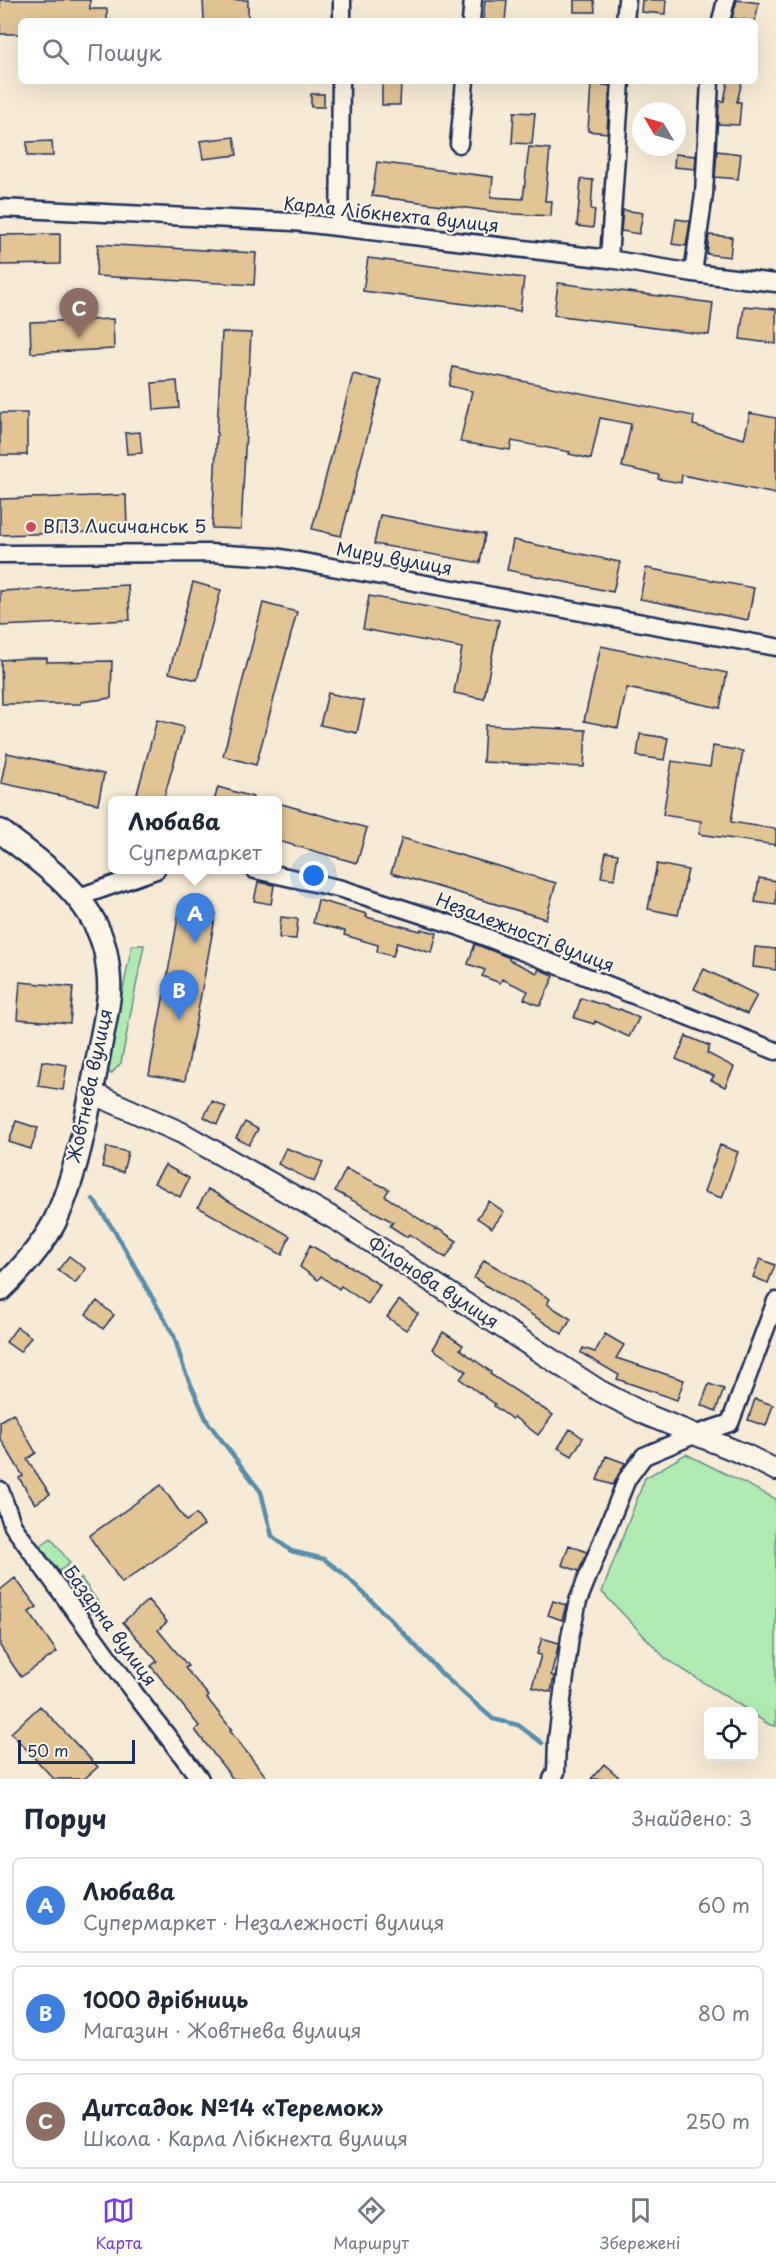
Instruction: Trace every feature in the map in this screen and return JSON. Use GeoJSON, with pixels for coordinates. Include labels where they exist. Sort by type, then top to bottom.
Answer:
{"type":"FeatureCollection","features":[{"type":"Feature","properties":{"kind":"main road","name":"Жовтнева вулиця"},"geometry":{"type":"LineString","coordinates":[[0,831],[56,875],[79,897],[93,919],[104,945],[109,992],[92,1093],[70,1179],[53,1224],[22,1269],[0,1290]]}},
{"type":"Feature","properties":{"kind":"street"},"geometry":{"type":"LineString","coordinates":[[342,0],[342,18]]}},
{"type":"Feature","properties":{"kind":"street"},"geometry":{"type":"LineString","coordinates":[[471,18],[473,0]]}},
{"type":"Feature","properties":{"kind":"street"},"geometry":{"type":"LineString","coordinates":[[626,18],[627,0]]}},
{"type":"Feature","properties":{"kind":"street"},"geometry":{"type":"LineString","coordinates":[[722,18],[726,0]]}},
{"type":"Feature","properties":{"kind":"street"},"geometry":{"type":"LineString","coordinates":[[339,227],[341,84]]}},
{"type":"Feature","properties":{"kind":"street"},"geometry":{"type":"LineString","coordinates":[[459,144],[465,84]]}},
{"type":"Feature","properties":{"kind":"street"},"geometry":{"type":"LineString","coordinates":[[609,260],[621,84]]}},
{"type":"Feature","properties":{"kind":"street"},"geometry":{"type":"LineString","coordinates":[[693,273],[704,194],[711,84]]}},
{"type":"Feature","properties":{"kind":"street","name":"Карла Лібкнехта вулиця"},"geometry":{"type":"LineString","coordinates":[[0,208],[294,222],[609,260],[776,283]]}},
{"type":"Feature","properties":{"kind":"street","name":"Миру вулиця"},"geometry":{"type":"LineString","coordinates":[[0,554],[210,553],[276,557],[776,647]]}},
{"type":"Feature","properties":{"kind":"street"},"geometry":{"type":"LineString","coordinates":[[79,897],[145,874]]}},
{"type":"Feature","properties":{"kind":"street","name":"Незалежності вулиця"},"geometry":{"type":"LineString","coordinates":[[273,874],[342,889],[460,927],[776,1051]]}},
{"type":"Feature","properties":{"kind":"street","name":"Філонова вулиця"},"geometry":{"type":"LineString","coordinates":[[92,1093],[182,1133],[340,1222],[600,1391],[647,1415],[746,1455],[776,1470]]}},
{"type":"Feature","properties":{"kind":"street"},"geometry":{"type":"LineString","coordinates":[[557,1777],[556,1740],[570,1637],[578,1601],[627,1479],[644,1456],[730,1423],[776,1301]]}},
{"type":"Feature","properties":{"kind":"street","name":"Базарна вулиця"},"geometry":{"type":"LineString","coordinates":[[0,1490],[13,1526],[200,1779]]}},
{"type":"Feature","properties":{"kind":"green space"},"geometry":{"type":"Polygon","coordinates":[[[132,945],[144,945],[121,1063],[111,1074],[107,1069],[132,945]]]}},
{"type":"Feature","properties":{"kind":"green space"},"geometry":{"type":"Polygon","coordinates":[[[686,1454],[776,1499],[776,1726],[758,1718],[758,1707],[743,1707],[666,1659],[602,1592],[645,1478],[686,1454]]]}},
{"type":"Feature","properties":{"kind":"green space"},"geometry":{"type":"Polygon","coordinates":[[[51,1538],[70,1563],[59,1571],[40,1546],[51,1538]]]}},
{"type":"Feature","properties":{"kind":"green space"},"geometry":{"type":"Polygon","coordinates":[[[81,1578],[101,1606],[92,1613],[72,1585],[81,1578]]]}},
{"type":"Feature","properties":{"kind":"building"},"geometry":{"type":"Polygon","coordinates":[[[0,0],[90,0],[90,9],[107,9],[107,18],[18,18],[18,34],[0,34],[0,0]]]}},
{"type":"Feature","properties":{"kind":"building"},"geometry":{"type":"Polygon","coordinates":[[[203,0],[248,0],[248,18],[204,18],[203,0]]]}},
{"type":"Feature","properties":{"kind":"building"},"geometry":{"type":"Polygon","coordinates":[[[485,0],[507,0],[505,18],[483,18],[485,0]]]}},
{"type":"Feature","properties":{"kind":"building"},"geometry":{"type":"Polygon","coordinates":[[[574,0],[594,0],[595,12],[574,12],[574,0]]]}},
{"type":"Feature","properties":{"kind":"building"},"geometry":{"type":"Polygon","coordinates":[[[642,0],[666,0],[665,14],[641,12],[642,0]]]}},
{"type":"Feature","properties":{"kind":"building"},"geometry":{"type":"Polygon","coordinates":[[[737,0],[759,3],[756,18],[732,18],[737,0]]]}},
{"type":"Feature","properties":{"kind":"building"},"geometry":{"type":"Polygon","coordinates":[[[382,84],[401,84],[400,105],[382,105],[382,84]]]}},
{"type":"Feature","properties":{"kind":"building"},"geometry":{"type":"Polygon","coordinates":[[[591,84],[610,86],[607,133],[588,131],[591,84]]]}},
{"type":"Feature","properties":{"kind":"building"},"geometry":{"type":"Polygon","coordinates":[[[727,84],[741,84],[737,102],[741,102],[739,125],[718,124],[719,101],[724,101],[727,84]]]}},
{"type":"Feature","properties":{"kind":"building"},"geometry":{"type":"Polygon","coordinates":[[[311,94],[324,94],[324,107],[311,107],[311,94]]]}},
{"type":"Feature","properties":{"kind":"building"},"geometry":{"type":"Polygon","coordinates":[[[514,112],[535,113],[532,144],[512,143],[514,112]]]}},
{"type":"Feature","properties":{"kind":"building"},"geometry":{"type":"Polygon","coordinates":[[[234,137],[237,155],[203,159],[200,141],[234,137]]]}},
{"type":"Feature","properties":{"kind":"building"},"geometry":{"type":"Polygon","coordinates":[[[52,141],[53,156],[27,156],[27,142],[52,141]]]}},
{"type":"Feature","properties":{"kind":"building"},"geometry":{"type":"Polygon","coordinates":[[[529,147],[550,149],[545,201],[552,201],[551,216],[514,214],[372,196],[377,162],[493,177],[491,197],[523,199],[529,147]]]}},
{"type":"Feature","properties":{"kind":"building"},"geometry":{"type":"Polygon","coordinates":[[[717,151],[741,154],[738,179],[715,177],[717,151]]]}},
{"type":"Feature","properties":{"kind":"building"},"geometry":{"type":"Polygon","coordinates":[[[675,156],[696,156],[695,169],[674,167],[675,156]]]}},
{"type":"Feature","properties":{"kind":"building"},"geometry":{"type":"Polygon","coordinates":[[[581,179],[593,180],[591,209],[595,210],[593,228],[577,226],[581,179]]]}},
{"type":"Feature","properties":{"kind":"building"},"geometry":{"type":"Polygon","coordinates":[[[623,210],[643,213],[639,234],[621,231],[623,210]]]}},
{"type":"Feature","properties":{"kind":"building"},"geometry":{"type":"Polygon","coordinates":[[[676,219],[690,221],[686,246],[672,244],[676,219]]]}},
{"type":"Feature","properties":{"kind":"building"},"geometry":{"type":"Polygon","coordinates":[[[60,234],[60,264],[0,265],[0,235],[60,234]]]}},
{"type":"Feature","properties":{"kind":"building"},"geometry":{"type":"Polygon","coordinates":[[[709,235],[732,237],[730,257],[707,254],[709,235]]]}},
{"type":"Feature","properties":{"kind":"building"},"geometry":{"type":"Polygon","coordinates":[[[98,244],[256,253],[254,285],[96,276],[98,244]]]}},
{"type":"Feature","properties":{"kind":"building"},"geometry":{"type":"Polygon","coordinates":[[[368,258],[524,278],[520,311],[363,291],[368,258]]]}},
{"type":"Feature","properties":{"kind":"building"},"geometry":{"type":"Polygon","coordinates":[[[558,283],[713,303],[709,335],[554,315],[558,283]]]}},
{"type":"Feature","properties":{"kind":"building"},"geometry":{"type":"Polygon","coordinates":[[[744,306],[776,309],[776,344],[740,339],[744,306]]]}},
{"type":"Feature","properties":{"kind":"building"},"geometry":{"type":"Polygon","coordinates":[[[113,319],[114,349],[31,353],[30,322],[113,319]]]}},
{"type":"Feature","properties":{"kind":"building"},"geometry":{"type":"Polygon","coordinates":[[[222,332],[251,333],[241,529],[212,528],[222,332]]]}},
{"type":"Feature","properties":{"kind":"building"},"geometry":{"type":"Polygon","coordinates":[[[453,367],[694,416],[693,425],[744,439],[750,413],[776,418],[776,494],[682,475],[681,483],[658,479],[659,475],[622,467],[631,424],[600,418],[591,459],[569,454],[570,452],[512,441],[510,450],[460,442],[472,391],[449,386],[453,367]]]}},
{"type":"Feature","properties":{"kind":"building"},"geometry":{"type":"Polygon","coordinates":[[[353,374],[382,381],[341,536],[312,529],[353,374]]]}},
{"type":"Feature","properties":{"kind":"building"},"geometry":{"type":"Polygon","coordinates":[[[177,381],[179,408],[154,410],[152,383],[177,381]]]}},
{"type":"Feature","properties":{"kind":"building"},"geometry":{"type":"Polygon","coordinates":[[[0,413],[27,413],[27,455],[0,455],[0,413]]]}},
{"type":"Feature","properties":{"kind":"building"},"geometry":{"type":"Polygon","coordinates":[[[140,432],[142,453],[127,454],[125,433],[140,432]]]}},
{"type":"Feature","properties":{"kind":"building"},"geometry":{"type":"Polygon","coordinates":[[[126,495],[127,531],[0,535],[0,499],[126,495]]]}},
{"type":"Feature","properties":{"kind":"building"},"geometry":{"type":"Polygon","coordinates":[[[380,515],[485,534],[480,563],[374,544],[380,515]]]}},
{"type":"Feature","properties":{"kind":"building"},"geometry":{"type":"Polygon","coordinates":[[[513,540],[620,562],[613,592],[507,570],[513,540]]]}},
{"type":"Feature","properties":{"kind":"building"},"geometry":{"type":"Polygon","coordinates":[[[646,568],[754,588],[748,620],[640,599],[646,568]]]}},
{"type":"Feature","properties":{"kind":"building"},"geometry":{"type":"Polygon","coordinates":[[[193,582],[221,590],[197,680],[169,673],[193,582]]]}},
{"type":"Feature","properties":{"kind":"building"},"geometry":{"type":"Polygon","coordinates":[[[128,585],[130,620],[0,626],[0,591],[128,585]]]}},
{"type":"Feature","properties":{"kind":"building"},"geometry":{"type":"Polygon","coordinates":[[[369,596],[499,620],[484,699],[454,693],[462,648],[363,629],[369,596]]]}},
{"type":"Feature","properties":{"kind":"building"},"geometry":{"type":"Polygon","coordinates":[[[263,603],[297,612],[256,765],[223,756],[263,603]]]}},
{"type":"Feature","properties":{"kind":"building"},"geometry":{"type":"Polygon","coordinates":[[[601,646],[727,673],[720,708],[627,688],[618,728],[584,721],[601,646]]]}},
{"type":"Feature","properties":{"kind":"building"},"geometry":{"type":"Polygon","coordinates":[[[47,658],[47,662],[112,661],[111,698],[81,702],[81,704],[2,704],[1,660],[47,658]]]}},
{"type":"Feature","properties":{"kind":"building"},"geometry":{"type":"Polygon","coordinates":[[[328,693],[364,701],[357,733],[320,725],[328,693]]]}},
{"type":"Feature","properties":{"kind":"building"},"geometry":{"type":"Polygon","coordinates":[[[157,720],[184,727],[164,796],[136,796],[157,720]]]}},
{"type":"Feature","properties":{"kind":"building"},"geometry":{"type":"Polygon","coordinates":[[[485,725],[586,730],[584,767],[483,762],[485,725]]]}},
{"type":"Feature","properties":{"kind":"building"},"geometry":{"type":"Polygon","coordinates":[[[640,734],[668,738],[664,760],[637,756],[640,734]]]}},
{"type":"Feature","properties":{"kind":"building"},"geometry":{"type":"Polygon","coordinates":[[[713,746],[743,751],[731,822],[776,829],[776,845],[699,834],[701,821],[663,815],[672,761],[710,767],[713,746]]]}},
{"type":"Feature","properties":{"kind":"building"},"geometry":{"type":"Polygon","coordinates":[[[7,753],[104,774],[98,804],[1,783],[7,753]]]}},
{"type":"Feature","properties":{"kind":"building"},"geometry":{"type":"Polygon","coordinates":[[[218,787],[250,796],[215,796],[218,787]]]}},
{"type":"Feature","properties":{"kind":"building"},"geometry":{"type":"Polygon","coordinates":[[[282,804],[367,828],[357,863],[282,842],[282,804]]]}},
{"type":"Feature","properties":{"kind":"building"},"geometry":{"type":"Polygon","coordinates":[[[402,838],[556,883],[546,919],[391,873],[402,838]]]}},
{"type":"Feature","properties":{"kind":"building"},"geometry":{"type":"Polygon","coordinates":[[[606,852],[618,854],[614,879],[601,877],[606,852]]]}},
{"type":"Feature","properties":{"kind":"building"},"geometry":{"type":"Polygon","coordinates":[[[657,864],[688,870],[678,915],[648,909],[657,864]]]}},
{"type":"Feature","properties":{"kind":"building"},"geometry":{"type":"Polygon","coordinates":[[[759,878],[776,881],[776,905],[755,902],[759,878]]]}},
{"type":"Feature","properties":{"kind":"building"},"geometry":{"type":"Polygon","coordinates":[[[258,882],[274,885],[271,904],[254,901],[258,882]]]}},
{"type":"Feature","properties":{"kind":"building"},"geometry":{"type":"Polygon","coordinates":[[[318,900],[367,914],[366,917],[437,933],[432,953],[397,943],[393,956],[377,952],[378,945],[344,935],[345,931],[313,923],[318,900]]]}},
{"type":"Feature","properties":{"kind":"building"},"geometry":{"type":"Polygon","coordinates":[[[180,907],[216,913],[185,1081],[149,1075],[180,907]]]}},
{"type":"Feature","properties":{"kind":"building"},"geometry":{"type":"Polygon","coordinates":[[[281,917],[298,919],[296,939],[279,938],[281,917]]]}},
{"type":"Feature","properties":{"kind":"building"},"geometry":{"type":"Polygon","coordinates":[[[475,944],[510,958],[509,960],[537,973],[539,969],[554,976],[540,1006],[524,999],[528,991],[502,979],[500,983],[482,976],[485,970],[468,964],[475,944]]]}},
{"type":"Feature","properties":{"kind":"building"},"geometry":{"type":"Polygon","coordinates":[[[755,947],[776,949],[776,970],[753,967],[755,947]]]}},
{"type":"Feature","properties":{"kind":"building"},"geometry":{"type":"Polygon","coordinates":[[[704,969],[757,995],[747,1014],[694,989],[704,969]]]}},
{"type":"Feature","properties":{"kind":"building"},"geometry":{"type":"Polygon","coordinates":[[[20,982],[73,987],[70,1023],[17,1019],[20,982]]]}},
{"type":"Feature","properties":{"kind":"building"},"geometry":{"type":"Polygon","coordinates":[[[581,998],[620,1009],[639,1018],[629,1037],[595,1021],[594,1024],[574,1018],[581,998]]]}},
{"type":"Feature","properties":{"kind":"building"},"geometry":{"type":"Polygon","coordinates":[[[686,1036],[710,1046],[707,1053],[734,1067],[725,1087],[711,1080],[714,1076],[676,1059],[686,1036]]]}},
{"type":"Feature","properties":{"kind":"building"},"geometry":{"type":"Polygon","coordinates":[[[42,1061],[67,1065],[63,1090],[38,1086],[42,1061]]]}},
{"type":"Feature","properties":{"kind":"building"},"geometry":{"type":"Polygon","coordinates":[[[212,1101],[226,1107],[217,1124],[204,1117],[212,1101]]]}},
{"type":"Feature","properties":{"kind":"building"},"geometry":{"type":"Polygon","coordinates":[[[16,1121],[38,1128],[31,1149],[9,1142],[16,1121]]]}},
{"type":"Feature","properties":{"kind":"building"},"geometry":{"type":"Polygon","coordinates":[[[245,1122],[258,1129],[249,1145],[236,1138],[245,1122]]]}},
{"type":"Feature","properties":{"kind":"building"},"geometry":{"type":"Polygon","coordinates":[[[720,1145],[738,1152],[722,1198],[704,1192],[720,1145]]]}},
{"type":"Feature","properties":{"kind":"building"},"geometry":{"type":"Polygon","coordinates":[[[107,1147],[128,1152],[123,1172],[102,1167],[107,1147]]]}},
{"type":"Feature","properties":{"kind":"building"},"geometry":{"type":"Polygon","coordinates":[[[286,1148],[323,1162],[314,1182],[278,1164],[286,1148]]]}},
{"type":"Feature","properties":{"kind":"building"},"geometry":{"type":"Polygon","coordinates":[[[165,1165],[189,1178],[180,1197],[154,1183],[165,1165]]]}},
{"type":"Feature","properties":{"kind":"building"},"geometry":{"type":"Polygon","coordinates":[[[346,1169],[389,1189],[385,1196],[436,1230],[437,1228],[457,1241],[446,1258],[409,1234],[407,1237],[390,1226],[393,1222],[335,1191],[346,1169]]]}},
{"type":"Feature","properties":{"kind":"building"},"geometry":{"type":"Polygon","coordinates":[[[208,1189],[290,1236],[282,1255],[198,1207],[208,1189]]]}},
{"type":"Feature","properties":{"kind":"building"},"geometry":{"type":"Polygon","coordinates":[[[489,1201],[504,1212],[492,1228],[477,1218],[489,1201]]]}},
{"type":"Feature","properties":{"kind":"building"},"geometry":{"type":"Polygon","coordinates":[[[310,1245],[336,1260],[337,1258],[380,1285],[368,1304],[341,1286],[339,1289],[321,1276],[318,1280],[300,1267],[310,1245]]]}},
{"type":"Feature","properties":{"kind":"building"},"geometry":{"type":"Polygon","coordinates":[[[69,1256],[86,1269],[75,1283],[58,1270],[69,1256]]]}},
{"type":"Feature","properties":{"kind":"building"},"geometry":{"type":"Polygon","coordinates":[[[760,1259],[775,1265],[768,1283],[753,1277],[760,1259]]]}},
{"type":"Feature","properties":{"kind":"building"},"geometry":{"type":"Polygon","coordinates":[[[484,1260],[550,1299],[547,1304],[571,1319],[562,1334],[474,1278],[484,1260]]]}},
{"type":"Feature","properties":{"kind":"building"},"geometry":{"type":"Polygon","coordinates":[[[399,1300],[418,1314],[406,1330],[387,1317],[399,1300]]]}},
{"type":"Feature","properties":{"kind":"building"},"geometry":{"type":"Polygon","coordinates":[[[97,1301],[114,1315],[103,1329],[86,1314],[97,1301]]]}},
{"type":"Feature","properties":{"kind":"building"},"geometry":{"type":"Polygon","coordinates":[[[17,1327],[31,1337],[20,1352],[6,1342],[17,1327]]]}},
{"type":"Feature","properties":{"kind":"building"},"geometry":{"type":"Polygon","coordinates":[[[443,1332],[463,1345],[460,1349],[491,1372],[490,1374],[553,1415],[538,1435],[514,1417],[512,1419],[460,1379],[466,1371],[433,1349],[443,1332]]]}},
{"type":"Feature","properties":{"kind":"building"},"geometry":{"type":"Polygon","coordinates":[[[605,1334],[624,1345],[616,1358],[684,1380],[677,1400],[617,1379],[619,1375],[581,1353],[583,1348],[595,1352],[605,1334]]]}},
{"type":"Feature","properties":{"kind":"building"},"geometry":{"type":"Polygon","coordinates":[[[709,1384],[724,1389],[716,1411],[701,1405],[709,1384]]]}},
{"type":"Feature","properties":{"kind":"building"},"geometry":{"type":"Polygon","coordinates":[[[755,1399],[773,1405],[766,1426],[748,1420],[755,1399]]]}},
{"type":"Feature","properties":{"kind":"building"},"geometry":{"type":"Polygon","coordinates":[[[13,1413],[36,1453],[27,1459],[50,1494],[35,1504],[19,1478],[23,1476],[0,1438],[0,1421],[13,1413]]]}},
{"type":"Feature","properties":{"kind":"building"},"geometry":{"type":"Polygon","coordinates":[[[570,1429],[583,1438],[572,1456],[558,1448],[570,1429]]]}},
{"type":"Feature","properties":{"kind":"building"},"geometry":{"type":"Polygon","coordinates":[[[606,1456],[625,1463],[613,1485],[597,1480],[606,1456]]]}},
{"type":"Feature","properties":{"kind":"building"},"geometry":{"type":"Polygon","coordinates":[[[161,1485],[186,1521],[196,1514],[204,1525],[122,1583],[89,1536],[161,1485]]]}},
{"type":"Feature","properties":{"kind":"building"},"geometry":{"type":"Polygon","coordinates":[[[569,1545],[587,1552],[579,1571],[562,1565],[569,1545]]]}},
{"type":"Feature","properties":{"kind":"building"},"geometry":{"type":"Polygon","coordinates":[[[15,1578],[37,1607],[29,1612],[57,1652],[21,1677],[0,1646],[0,1590],[15,1578]]]}},
{"type":"Feature","properties":{"kind":"building"},"geometry":{"type":"Polygon","coordinates":[[[148,1600],[167,1622],[158,1630],[188,1666],[185,1668],[209,1696],[207,1698],[232,1730],[230,1731],[268,1779],[233,1779],[195,1730],[199,1726],[151,1666],[157,1661],[123,1622],[148,1600]]]}},
{"type":"Feature","properties":{"kind":"building"},"geometry":{"type":"Polygon","coordinates":[[[553,1601],[566,1605],[562,1620],[548,1615],[553,1601]]]}},
{"type":"Feature","properties":{"kind":"building"},"geometry":{"type":"Polygon","coordinates":[[[542,1638],[559,1643],[551,1675],[554,1676],[551,1692],[532,1687],[541,1655],[537,1654],[542,1638]]]}},
{"type":"Feature","properties":{"kind":"building"},"geometry":{"type":"Polygon","coordinates":[[[40,1706],[98,1767],[84,1779],[54,1779],[11,1733],[40,1706]]]}},
{"type":"Feature","properties":{"kind":"building"},"geometry":{"type":"Polygon","coordinates":[[[604,1764],[621,1779],[591,1779],[604,1764]]]}},
{"type":"Feature","properties":{"kind":"waterway"},"geometry":{"type":"LineString","coordinates":[[93,1199],[117,1235],[174,1336],[184,1369],[207,1421],[261,1492],[272,1536],[291,1551],[324,1559],[344,1574],[444,1676],[493,1719],[518,1725],[542,1743]]}},
{"type":"Feature","properties":{"kind":"place","name":"Дитсадок №14 «Теремок»"},"geometry":{"type":"Point","coordinates":[79,338]}},
{"type":"Feature","properties":{"kind":"place","name":"ВПЗ Лисичанськ 5"},"geometry":{"type":"Point","coordinates":[31,527]}},
{"type":"Feature","properties":{"kind":"place","name":"Любава"},"geometry":{"type":"Point","coordinates":[195,943]}},
{"type":"Feature","properties":{"kind":"place","name":"1000 дрібниць"},"geometry":{"type":"Point","coordinates":[179,1020]}}]}
